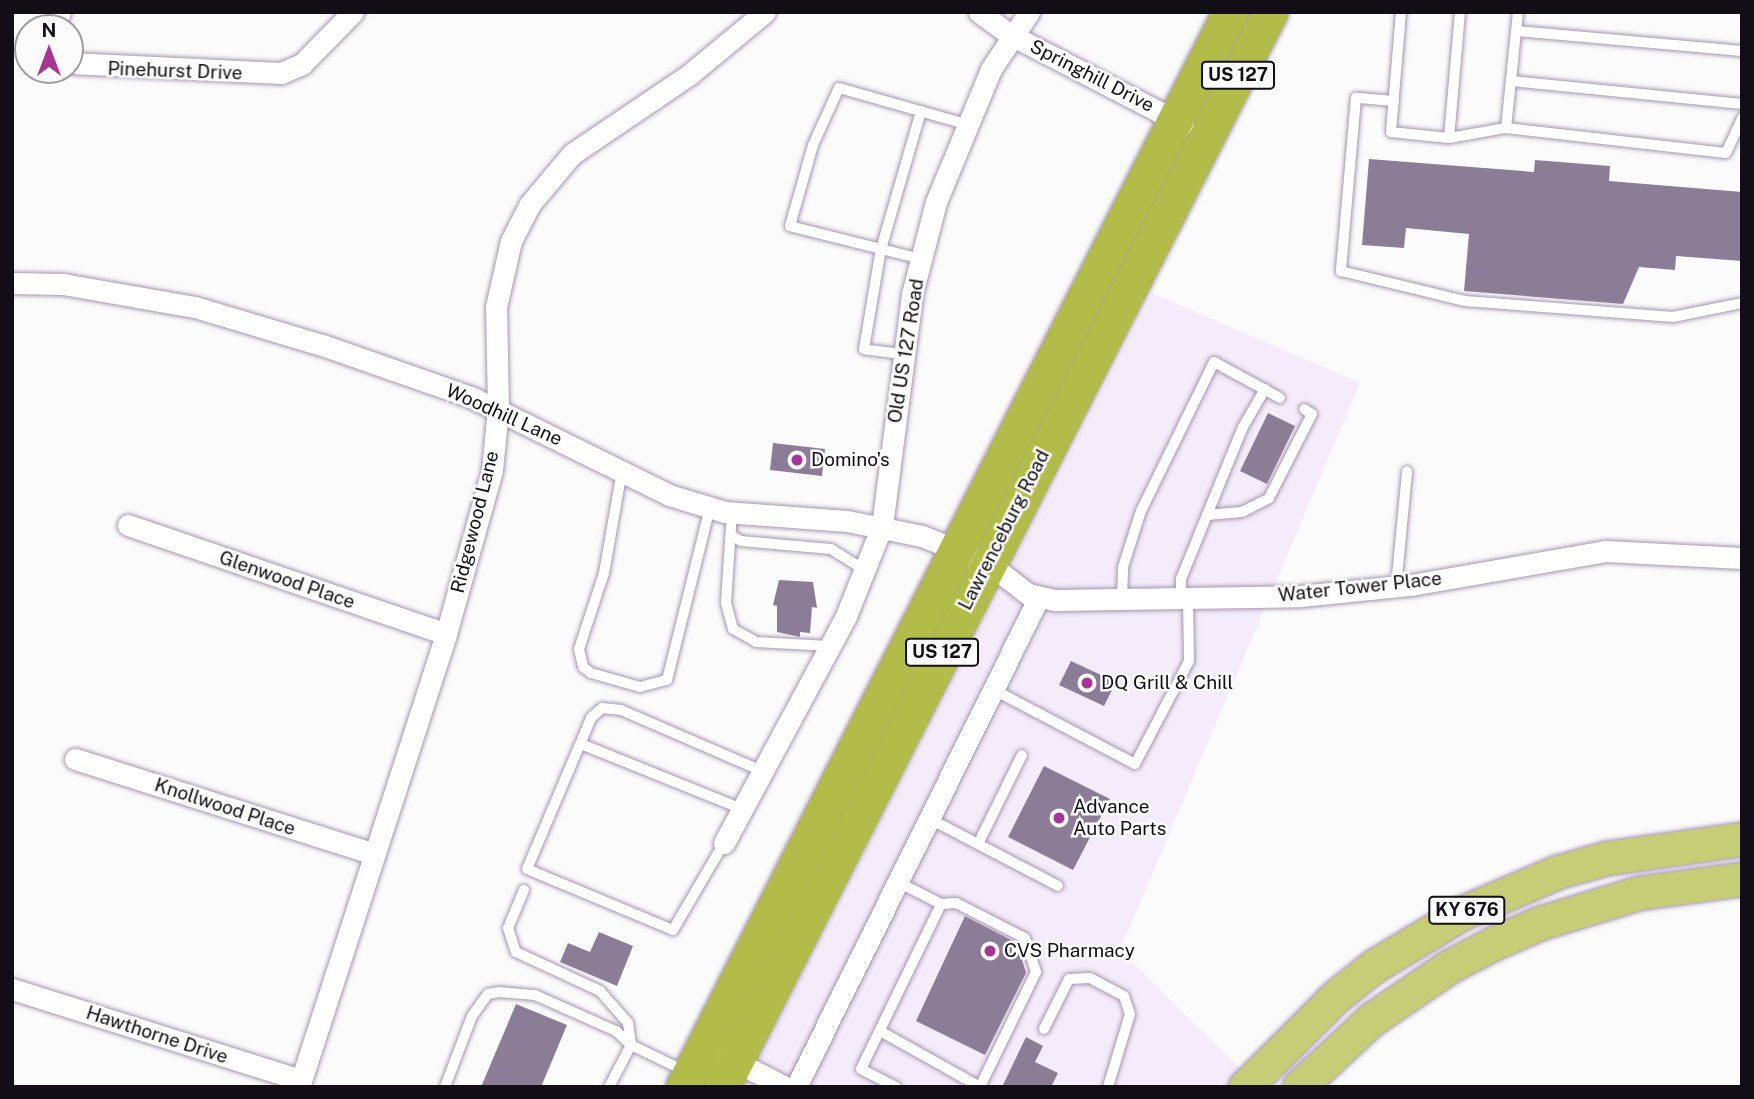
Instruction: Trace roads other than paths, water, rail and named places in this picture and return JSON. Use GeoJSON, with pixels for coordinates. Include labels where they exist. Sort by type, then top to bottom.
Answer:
{"type":"FeatureCollection","features":[{"type":"Feature","properties":{"kind":"highway","name":"Lawrenceburg Road"},"geometry":{"type":"LineString","coordinates":[[692,1068],[1230,12]]}},
{"type":"Feature","properties":{"kind":"highway","name":"Lawrenceburg Road"},"geometry":{"type":"LineString","coordinates":[[728,1073],[1270,12]]}},
{"type":"Feature","properties":{"kind":"main road","name":"KY 676"},"geometry":{"type":"LineString","coordinates":[[1245,1087],[1335,997],[1385,959],[1462,913],[1545,877],[1606,858],[1742,839]]}},
{"type":"Feature","properties":{"kind":"main road","name":"KY 676"},"geometry":{"type":"LineString","coordinates":[[1299,1087],[1372,1019],[1450,966],[1494,943],[1540,923],[1638,893],[1742,879]]}},
{"type":"Feature","properties":{"kind":"street","name":"Pinehurst Drive"},"geometry":{"type":"LineString","coordinates":[[84,64],[281,73],[302,64],[352,12]]}},
{"type":"Feature","properties":{"kind":"street","name":"Ridgewood Lane"},"geometry":{"type":"LineString","coordinates":[[300,1084],[446,634],[492,470],[498,409],[495,331],[499,284],[511,241],[530,204],[582,146],[690,74],[765,12]]}},
{"type":"Feature","properties":{"kind":"street","name":"Springhill Drive"},"geometry":{"type":"LineString","coordinates":[[979,12],[1012,35],[1206,138]]}},
{"type":"Feature","properties":{"kind":"street","name":"Old US 127 Road"},"geometry":{"type":"LineString","coordinates":[[724,843],[830,646],[882,526],[902,354],[921,259],[965,124],[1012,35],[1029,12]]}},
{"type":"Feature","properties":{"kind":"street","name":"Woodhill Lane"},"geometry":{"type":"LineString","coordinates":[[12,283],[63,284],[195,307],[325,346],[498,409],[669,495],[732,512],[882,526],[955,549],[988,563]]}},
{"type":"Feature","properties":{"kind":"street","name":"Glenwood Place"},"geometry":{"type":"LineString","coordinates":[[128,525],[446,634]]}},
{"type":"Feature","properties":{"kind":"street","name":"Water Tower Place"},"geometry":{"type":"LineString","coordinates":[[988,563],[1028,594],[1040,597],[1122,599],[1300,596],[1396,587],[1605,551],[1742,558]]}},
{"type":"Feature","properties":{"kind":"street"},"geometry":{"type":"LineString","coordinates":[[796,1087],[932,820],[1040,597]]}},
{"type":"Feature","properties":{"kind":"street","name":"Knollwood Place"},"geometry":{"type":"LineString","coordinates":[[75,759],[374,854]]}},
{"type":"Feature","properties":{"kind":"street","name":"Hawthorne Drive"},"geometry":{"type":"LineString","coordinates":[[12,989],[300,1084]]}},
{"type":"Feature","properties":{"kind":"street"},"geometry":{"type":"LineString","coordinates":[[692,1068],[728,1073],[785,1087]]}},
{"type":"Feature","properties":{"kind":"lane"},"geometry":{"type":"LineString","coordinates":[[1401,12],[1391,132],[1449,138],[1506,128],[1726,153],[1742,118]]}},
{"type":"Feature","properties":{"kind":"lane"},"geometry":{"type":"LineString","coordinates":[[1449,138],[1460,12]]}},
{"type":"Feature","properties":{"kind":"lane"},"geometry":{"type":"LineString","coordinates":[[1506,128],[1518,12]]}},
{"type":"Feature","properties":{"kind":"lane"},"geometry":{"type":"LineString","coordinates":[[1517,31],[1742,51]]}},
{"type":"Feature","properties":{"kind":"lane"},"geometry":{"type":"LineString","coordinates":[[1511,81],[1742,104]]}},
{"type":"Feature","properties":{"kind":"lane"},"geometry":{"type":"LineString","coordinates":[[921,259],[790,226],[813,145],[839,88],[965,124]]}},
{"type":"Feature","properties":{"kind":"lane"},"geometry":{"type":"LineString","coordinates":[[1394,101],[1356,98],[1341,271],[1479,302],[1673,317],[1742,303]]}},
{"type":"Feature","properties":{"kind":"lane"},"geometry":{"type":"LineString","coordinates":[[902,354],[864,349],[881,249],[921,111]]}},
{"type":"Feature","properties":{"kind":"lane"},"geometry":{"type":"LineString","coordinates":[[1122,599],[1123,566],[1141,511],[1214,362],[1280,398]]}},
{"type":"Feature","properties":{"kind":"lane"},"geometry":{"type":"LineString","coordinates":[[996,691],[1135,764],[1189,661],[1181,579],[1243,428],[1265,389]]}},
{"type":"Feature","properties":{"kind":"lane"},"geometry":{"type":"LineString","coordinates":[[1207,514],[1242,512],[1269,498],[1312,414],[1304,410]]}},
{"type":"Feature","properties":{"kind":"lane"},"geometry":{"type":"LineString","coordinates":[[622,471],[604,573],[579,649],[583,667],[590,673],[640,687],[667,680],[710,508]]}},
{"type":"Feature","properties":{"kind":"lane"},"geometry":{"type":"LineString","coordinates":[[1396,587],[1408,472]]}},
{"type":"Feature","properties":{"kind":"lane"},"geometry":{"type":"LineString","coordinates":[[732,512],[726,613],[733,629],[756,642],[830,646]]}},
{"type":"Feature","properties":{"kind":"lane"},"geometry":{"type":"LineString","coordinates":[[731,535],[741,541],[831,549],[864,570]]}},
{"type":"Feature","properties":{"kind":"lane"},"geometry":{"type":"LineString","coordinates":[[724,843],[673,930],[527,869],[592,718],[602,708],[621,710],[762,771]]}},
{"type":"Feature","properties":{"kind":"lane"},"geometry":{"type":"LineString","coordinates":[[581,744],[742,809]]}},
{"type":"Feature","properties":{"kind":"lane"},"geometry":{"type":"LineString","coordinates":[[978,844],[1022,755]]}},
{"type":"Feature","properties":{"kind":"lane"},"geometry":{"type":"LineString","coordinates":[[932,820],[1058,886]]}},
{"type":"Feature","properties":{"kind":"lane"},"geometry":{"type":"LineString","coordinates":[[880,1031],[981,1086],[1036,972],[1024,938],[956,903],[941,904],[900,883]]}},
{"type":"Feature","properties":{"kind":"lane"},"geometry":{"type":"LineString","coordinates":[[524,890],[508,928],[516,952],[600,991],[628,1023],[631,1045],[609,1087]]}},
{"type":"Feature","properties":{"kind":"lane"},"geometry":{"type":"LineString","coordinates":[[896,1087],[861,1069],[941,904]]}},
{"type":"Feature","properties":{"kind":"lane"},"geometry":{"type":"LineString","coordinates":[[1044,1029],[1069,979],[1090,978],[1124,996],[1130,1014],[1108,1087]]}},
{"type":"Feature","properties":{"kind":"lane"},"geometry":{"type":"LineString","coordinates":[[445,1087],[472,1016],[488,994],[535,995],[616,1031],[631,1045],[692,1068]]}},
{"type":"Feature","properties":{"kind":"place","name":"Domino's"},"geometry":{"type":"Point","coordinates":[797,460]}},
{"type":"Feature","properties":{"kind":"place","name":"DQ Grill & Chill"},"geometry":{"type":"Point","coordinates":[1087,683]}},
{"type":"Feature","properties":{"kind":"place","name":"Advance Auto Parts"},"geometry":{"type":"Point","coordinates":[1059,818]}},
{"type":"Feature","properties":{"kind":"place","name":"CVS Pharmacy"},"geometry":{"type":"Point","coordinates":[990,951]}}]}
